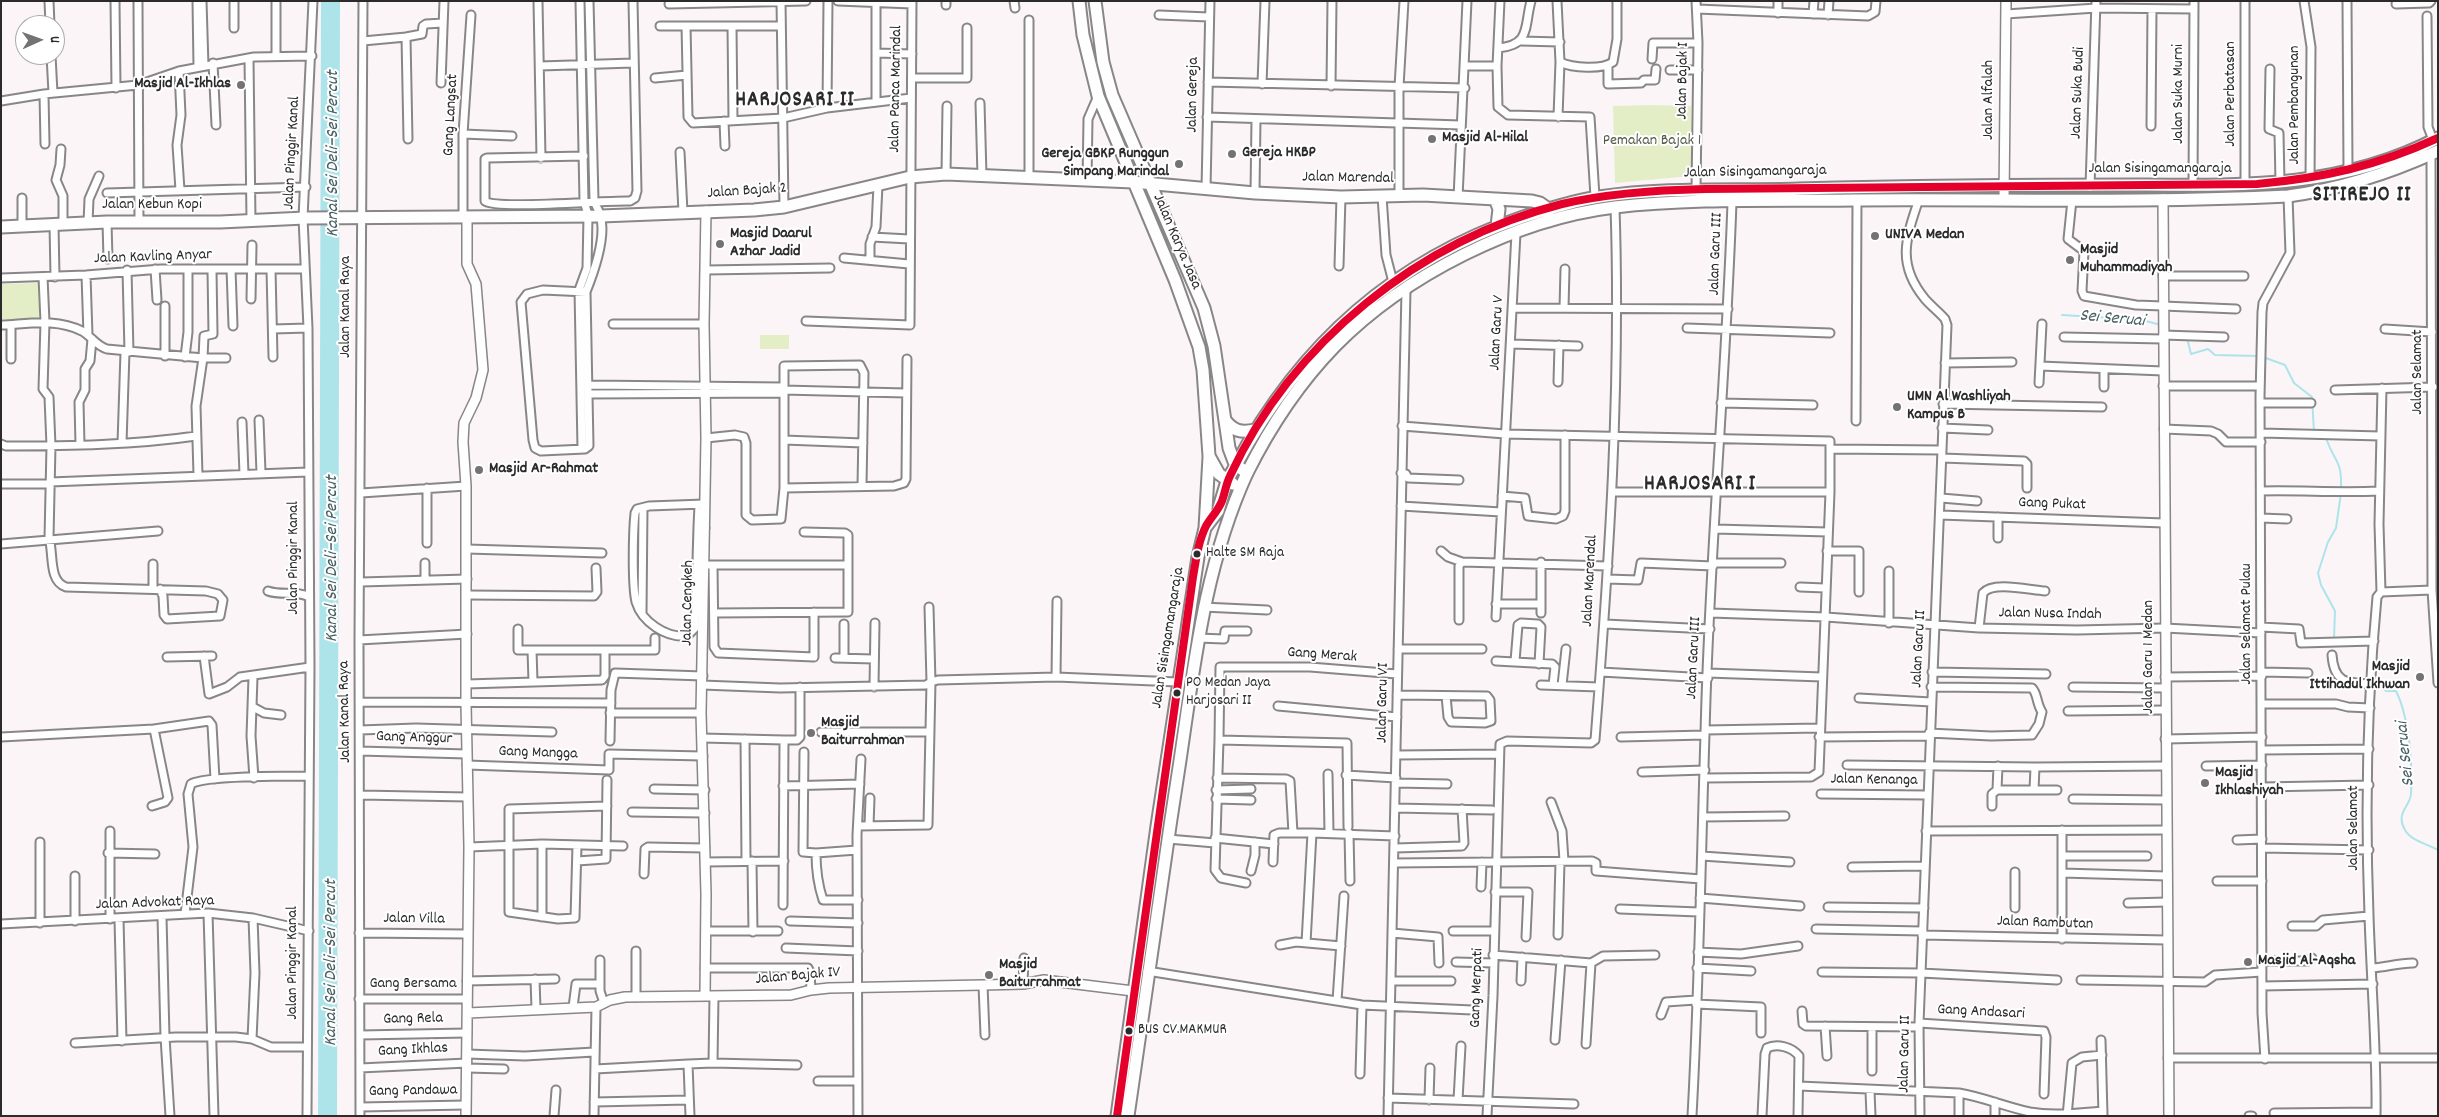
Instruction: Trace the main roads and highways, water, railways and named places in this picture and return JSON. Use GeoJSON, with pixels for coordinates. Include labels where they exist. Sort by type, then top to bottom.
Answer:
{"type":"FeatureCollection","features":[{"type":"Feature","properties":{"kind":"main road","name":"Jalan Karya Jasa"},"geometry":{"type":"LineString","coordinates":[[1079,1],[1083,34],[1098,96],[1175,280],[1199,348],[1203,370],[1209,456],[1215,469],[1227,481],[1240,488]]}},
{"type":"Feature","properties":{"kind":"main road","name":"Jalan Karya Jasa"},"geometry":{"type":"LineString","coordinates":[[1095,1],[1103,62],[1112,95],[1204,308],[1214,346],[1229,448],[1236,465]]}},
{"type":"Feature","properties":{"kind":"main road","name":"Jalan Sisingamangaraja"},"geometry":{"type":"LineString","coordinates":[[1128,1116],[1147,971],[1203,607],[1222,534],[1240,488],[1263,442],[1305,380],[1335,346],[1406,290],[1469,253],[1516,232],[1549,221],[1561,211],[1595,197],[1696,191],[2245,186],[2310,180],[2362,167],[2417,148],[2435,146]]}},
{"type":"Feature","properties":{"kind":"main road","name":"Jalan Sisingamangaraja"},"geometry":{"type":"LineString","coordinates":[[1116,1116],[1178,682],[1198,557],[1205,528],[1218,511],[1227,481],[1254,430],[1295,372],[1324,340],[1393,282],[1448,248],[1497,226],[1548,208],[1561,211],[1732,202],[1919,199],[2072,200],[2288,196],[2323,191],[2365,180],[2435,146]]}},
{"type":"Feature","properties":{"kind":"main road"},"geometry":{"type":"LineString","coordinates":[[2362,167],[2365,180]]}},
{"type":"Feature","properties":{"kind":"main road","name":"Jalan Bajak 2"},"geometry":{"type":"LineString","coordinates":[[304,218],[601,216],[784,207],[910,177],[946,174],[1133,182]]}},
{"type":"Feature","properties":{"kind":"main road","name":"Jalan Marendal"},"geometry":{"type":"LineString","coordinates":[[1133,182],[1255,193],[1341,197],[1423,195],[1495,199],[1540,203],[1548,208]]}},
{"type":"Feature","properties":{"kind":"main road"},"geometry":{"type":"LineString","coordinates":[[1495,199],[1499,210],[1497,226]]}},
{"type":"Feature","properties":{"kind":"main road"},"geometry":{"type":"LineString","coordinates":[[1548,208],[1549,221]]}},
{"type":"Feature","properties":{"kind":"main road","name":"Jalan Kebun Kopi"},"geometry":{"type":"LineString","coordinates":[[1,226],[107,222],[251,221],[304,218]]}},
{"type":"Feature","properties":{"kind":"main road"},"geometry":{"type":"LineString","coordinates":[[1225,420],[1234,430],[1243,433],[1254,430]]}},
{"type":"Feature","properties":{"kind":"main road"},"geometry":{"type":"LineString","coordinates":[[1205,528],[1209,456]]}},
{"type":"Feature","properties":{"kind":"main road"},"geometry":{"type":"LineString","coordinates":[[1236,465],[1247,473]]}},
{"type":"Feature","properties":{"kind":"water","name":"Kanal Sei Deli–Sei Percut"},"geometry":{"type":"Polygon","coordinates":[[[321,1],[340,1],[337,1116],[318,1116],[321,1]]]}},
{"type":"Feature","properties":{"kind":"waterway","name":"Sei Seruai"},"geometry":{"type":"LineString","coordinates":[[2062,315],[2142,320],[2161,325]]}},
{"type":"Feature","properties":{"kind":"waterway","name":"Sei Seruai"},"geometry":{"type":"LineString","coordinates":[[2187,338],[2191,354],[2208,349],[2215,355],[2258,356]]}},
{"type":"Feature","properties":{"kind":"waterway","name":"Sei Seruai"},"geometry":{"type":"LineString","coordinates":[[2263,357],[2285,365],[2294,383],[2312,397],[2314,432]]}},
{"type":"Feature","properties":{"kind":"waterway","name":"Sei Seruai"},"geometry":{"type":"LineString","coordinates":[[2326,438],[2339,466],[2341,488]]}},
{"type":"Feature","properties":{"kind":"waterway","name":"Sei Seruai"},"geometry":{"type":"LineString","coordinates":[[2334,639],[2335,611],[2321,585],[2318,573],[2328,542],[2336,528],[2341,493]]}},
{"type":"Feature","properties":{"kind":"waterway","name":"Sei Seruai"},"geometry":{"type":"LineString","coordinates":[[2373,685],[2380,685],[2386,691],[2396,691],[2407,727],[2411,756],[2411,794],[2402,815],[2402,824],[2411,837],[2438,850]]}},
{"type":"Feature","properties":{"kind":"place","name":"Masjid Al-Ikhlas"},"geometry":{"type":"Point","coordinates":[241,85]}},
{"type":"Feature","properties":{"kind":"place","name":"Masjid Al-Hilal"},"geometry":{"type":"Point","coordinates":[1432,139]}},
{"type":"Feature","properties":{"kind":"place","name":"Gereja HKBP"},"geometry":{"type":"Point","coordinates":[1232,154]}},
{"type":"Feature","properties":{"kind":"place","name":"Gereja GBKP Runggun Simpang Marindal"},"geometry":{"type":"Point","coordinates":[1179,164]}},
{"type":"Feature","properties":{"kind":"place","name":"UNIVA Medan"},"geometry":{"type":"Point","coordinates":[1875,236]}},
{"type":"Feature","properties":{"kind":"place","name":"Masjid Daarul Azhar Jadid"},"geometry":{"type":"Point","coordinates":[720,244]}},
{"type":"Feature","properties":{"kind":"place","name":"Masjid Muhammadiyah"},"geometry":{"type":"Point","coordinates":[2070,260]}},
{"type":"Feature","properties":{"kind":"place","name":"UMN Al Washliyah Kampus B"},"geometry":{"type":"Point","coordinates":[1897,407]}},
{"type":"Feature","properties":{"kind":"place","name":"Masjid Ar-Rahmat"},"geometry":{"type":"Point","coordinates":[479,470]}},
{"type":"Feature","properties":{"kind":"place","name":"Halte SM Raja"},"geometry":{"type":"Point","coordinates":[1197,554]}},
{"type":"Feature","properties":{"kind":"place","name":"Masjid Ittihadul Ikhwan"},"geometry":{"type":"Point","coordinates":[2420,677]}},
{"type":"Feature","properties":{"kind":"place","name":"PO Medan Jaya Harjosari II"},"geometry":{"type":"Point","coordinates":[1177,693]}},
{"type":"Feature","properties":{"kind":"place","name":"Masjid Baiturrahman"},"geometry":{"type":"Point","coordinates":[811,733]}},
{"type":"Feature","properties":{"kind":"place","name":"Masjid Ikhlashiyah"},"geometry":{"type":"Point","coordinates":[2205,783]}},
{"type":"Feature","properties":{"kind":"place","name":"Masjid Al-Aqsha"},"geometry":{"type":"Point","coordinates":[2248,962]}},
{"type":"Feature","properties":{"kind":"place","name":"Masjid Baiturrahmat"},"geometry":{"type":"Point","coordinates":[989,975]}},
{"type":"Feature","properties":{"kind":"place","name":"BUS CV.MAKMUR"},"geometry":{"type":"Point","coordinates":[1129,1031]}},
{"type":"Feature","properties":{"kind":"district","name":"HARJOSARI II"},"geometry":{"type":"Point","coordinates":[795,102]}},
{"type":"Feature","properties":{"kind":"district","name":"SITIREJO II"},"geometry":{"type":"Point","coordinates":[2362,197]}},
{"type":"Feature","properties":{"kind":"district","name":"HARJOSARI I"},"geometry":{"type":"Point","coordinates":[1700,486]}},
{"type":"Feature","properties":{"kind":"park label","name":"Pemakan Bajak 1"},"geometry":{"type":"Point","coordinates":[1652,142]}}]}
